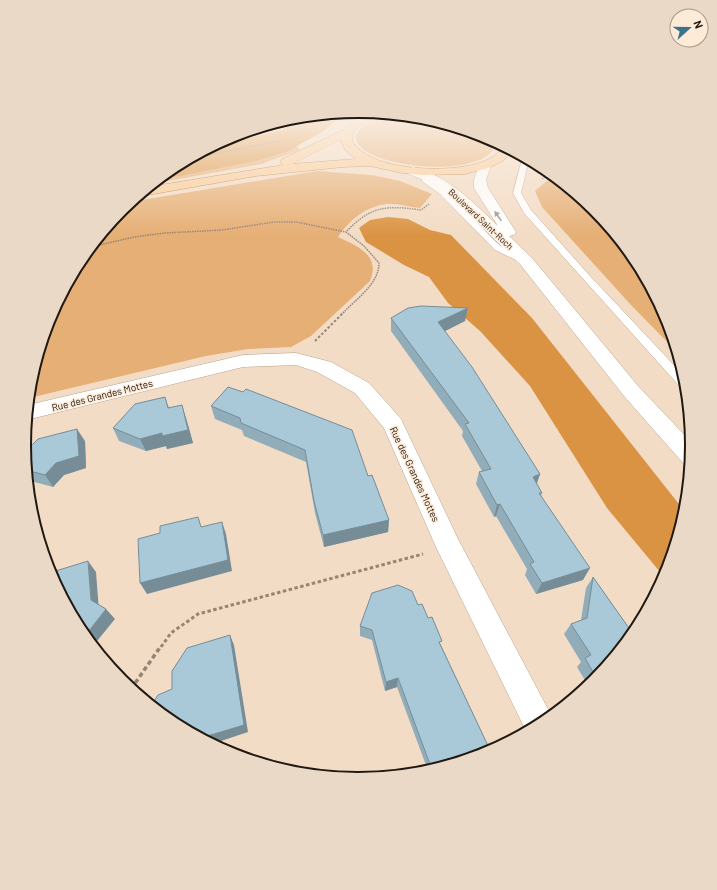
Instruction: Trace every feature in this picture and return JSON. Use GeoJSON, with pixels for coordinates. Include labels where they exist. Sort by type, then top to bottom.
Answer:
{"type":"FeatureCollection","features":[{"type":"Feature","properties":{"kind":"main road"},"geometry":{"type":"LineString","coordinates":[[250,174],[307,153]]}},
{"type":"Feature","properties":{"kind":"main road"},"geometry":{"type":"LineString","coordinates":[[355,153],[372,162]]}},
{"type":"Feature","properties":{"kind":"main road"},"geometry":{"type":"LineString","coordinates":[[153,190],[250,174],[318,165],[372,162],[413,171],[459,171],[485,165],[506,153]]}},
{"type":"Feature","properties":{"kind":"main road","name":"Boulevard Saint-Roch"},"geometry":{"type":"LineString","coordinates":[[485,165],[480,180],[481,188],[526,261],[631,391],[686,451]]}},
{"type":"Feature","properties":{"kind":"main road","name":"Boulevard Saint-Roch"},"geometry":{"type":"LineString","coordinates":[[413,171],[429,177],[454,192],[526,261]]}},
{"type":"Feature","properties":{"kind":"main road","name":"Rue des Grandes Mottes"},"geometry":{"type":"LineString","coordinates":[[33,412],[243,361],[296,359],[324,367],[362,388],[393,424],[448,548],[537,719]]}},
{"type":"Feature","properties":{"kind":"lane"},"geometry":{"type":"LineString","coordinates":[[525,163],[517,193],[527,211],[586,278],[680,379]]}},
{"type":"Feature","properties":{"kind":"path"},"geometry":{"type":"LineString","coordinates":[[206,155],[220,153]]}},
{"type":"Feature","properties":{"kind":"path"},"geometry":{"type":"LineString","coordinates":[[346,232],[357,219],[374,210],[389,206],[421,210]]}},
{"type":"Feature","properties":{"kind":"path"},"geometry":{"type":"LineString","coordinates":[[100,245],[134,237],[165,233],[222,230],[274,222],[296,222],[346,232],[364,246],[379,263],[379,272],[374,281],[296,359]]}},
{"type":"Feature","properties":{"kind":"path"},"geometry":{"type":"LineString","coordinates":[[135,684],[171,633],[198,614],[448,548]]}},
{"type":"Feature","properties":{"kind":"shaded area"},"geometry":{"type":"Polygon","coordinates":[[[211,153],[293,153],[261,164],[164,182],[195,161],[211,153]]]}},
{"type":"Feature","properties":{"kind":"shaded area"},"geometry":{"type":"Polygon","coordinates":[[[211,153],[284,153],[255,161],[171,177],[211,153]]]}},
{"type":"Feature","properties":{"kind":"shaded area"},"geometry":{"type":"Polygon","coordinates":[[[369,153],[490,153],[476,161],[459,165],[439,167],[400,163],[383,159],[369,153]]]}},
{"type":"Feature","properties":{"kind":"shaded area"},"geometry":{"type":"Polygon","coordinates":[[[317,171],[372,175],[400,181],[432,194],[420,208],[390,204],[379,205],[365,211],[347,225],[338,237],[353,244],[370,258],[373,272],[370,281],[311,336],[291,347],[248,349],[206,356],[35,397],[37,381],[48,340],[75,281],[86,263],[112,229],[142,200],[317,171]]]}},
{"type":"Feature","properties":{"kind":"shaded area"},"geometry":{"type":"Polygon","coordinates":[[[549,179],[590,213],[605,229],[631,263],[642,281],[661,320],[671,345],[631,305],[542,207],[535,191],[549,179]]]}},
{"type":"Feature","properties":{"kind":"shaded area"},"geometry":{"type":"Polygon","coordinates":[[[388,217],[408,219],[430,230],[451,235],[532,318],[680,506],[669,550],[660,572],[607,508],[530,386],[480,331],[448,303],[429,277],[404,265],[366,242],[359,228],[370,220],[388,217]]]}},
{"type":"Feature","properties":{"kind":"building"},"geometry":{"type":"Polygon","coordinates":[[[421,306],[468,308],[438,322],[472,367],[540,474],[533,477],[542,493],[539,493],[590,568],[542,583],[530,564],[534,562],[500,504],[497,505],[479,472],[491,469],[465,424],[469,423],[391,318],[408,308],[421,306]]]}},
{"type":"Feature","properties":{"kind":"building"},"geometry":{"type":"Polygon","coordinates":[[[228,387],[243,392],[246,389],[352,430],[368,476],[372,475],[389,520],[323,535],[314,501],[305,450],[241,423],[240,418],[211,406],[228,387]]]}},
{"type":"Feature","properties":{"kind":"building"},"geometry":{"type":"Polygon","coordinates":[[[165,397],[168,408],[182,405],[188,430],[162,436],[162,433],[140,439],[113,428],[135,404],[165,397]]]}},
{"type":"Feature","properties":{"kind":"building"},"geometry":{"type":"Polygon","coordinates":[[[77,429],[79,456],[56,463],[45,475],[33,472],[31,446],[38,439],[77,429]]]}},
{"type":"Feature","properties":{"kind":"building"},"geometry":{"type":"Polygon","coordinates":[[[198,517],[201,527],[222,522],[228,560],[140,583],[138,539],[160,533],[160,526],[198,517]]]}},
{"type":"Feature","properties":{"kind":"building"},"geometry":{"type":"Polygon","coordinates":[[[88,561],[91,600],[106,609],[89,631],[75,609],[56,571],[88,561]]]}},
{"type":"Feature","properties":{"kind":"building"},"geometry":{"type":"Polygon","coordinates":[[[593,577],[630,629],[594,673],[585,658],[591,655],[571,624],[587,618],[593,577]]]}},
{"type":"Feature","properties":{"kind":"building"},"geometry":{"type":"Polygon","coordinates":[[[398,585],[412,591],[418,605],[422,604],[428,618],[432,617],[442,641],[439,642],[488,746],[464,755],[430,764],[398,678],[386,682],[372,630],[360,626],[372,593],[398,585]]]}},
{"type":"Feature","properties":{"kind":"building"},"geometry":{"type":"Polygon","coordinates":[[[230,635],[244,725],[208,736],[195,729],[154,701],[158,695],[172,689],[172,671],[187,648],[230,635]]]}}]}
